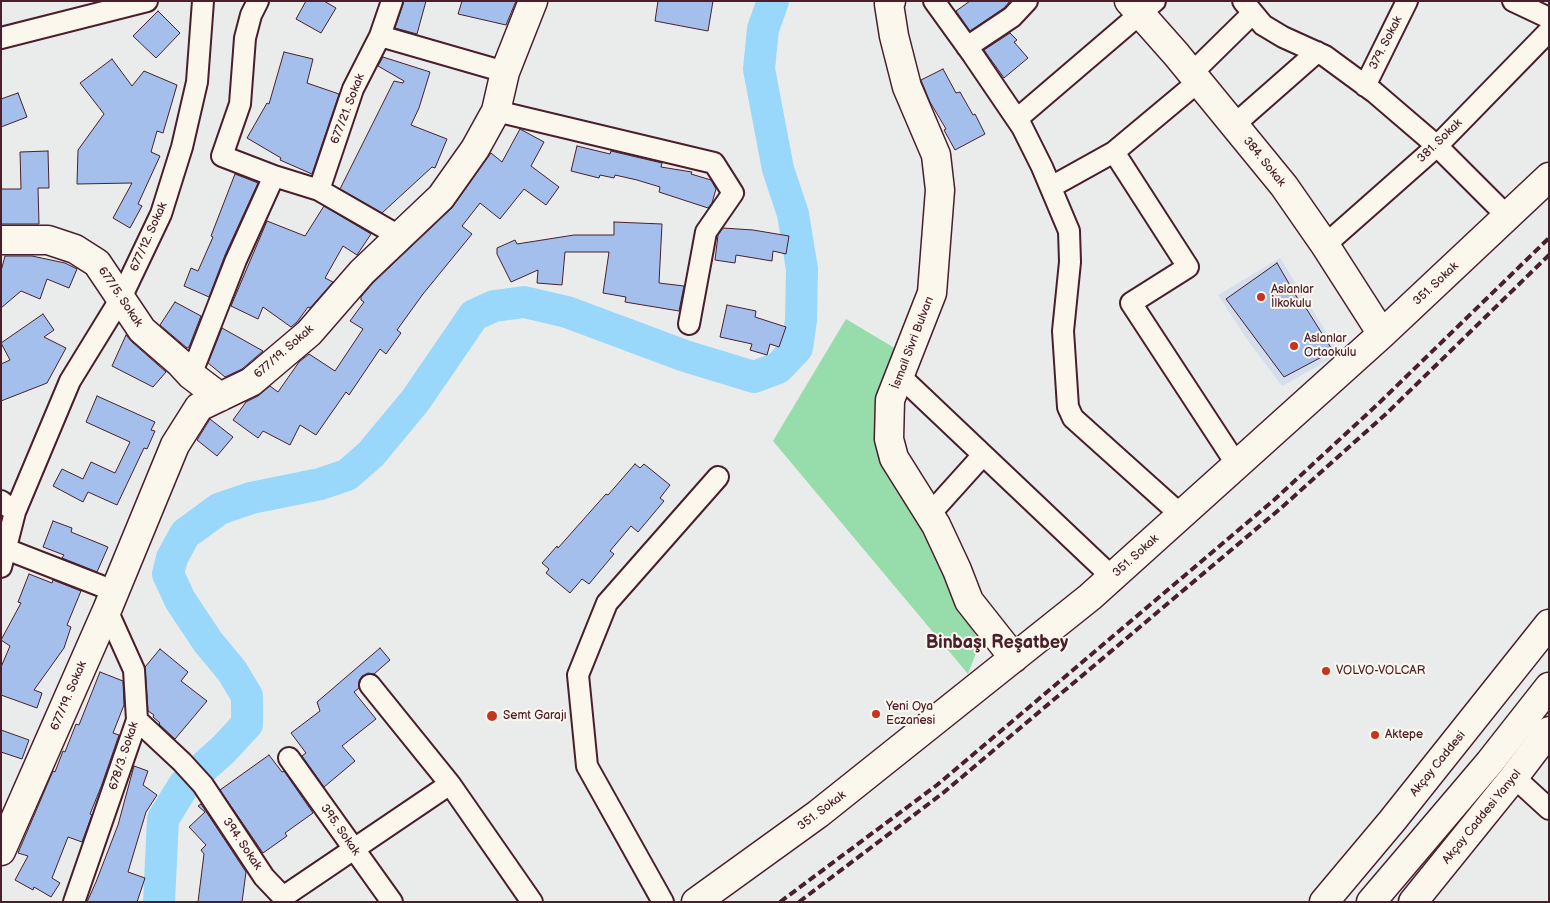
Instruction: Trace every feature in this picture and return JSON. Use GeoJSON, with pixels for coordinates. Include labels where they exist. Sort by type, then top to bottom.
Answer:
{"type":"FeatureCollection","features":[{"type":"Feature","properties":{"kind":"main road","name":"677/19. Sokak"},"geometry":{"type":"LineString","coordinates":[[1,851],[110,601],[175,445],[198,407],[251,382],[309,333],[362,272],[441,197],[475,149],[496,111],[505,72],[533,1]]}},
{"type":"Feature","properties":{"kind":"main road","name":"İsmail Sivri Bulvarı"},"geometry":{"type":"LineString","coordinates":[[891,1],[889,4],[894,36],[907,87],[936,155],[940,190],[932,293],[890,400],[889,439],[894,458],[936,524],[969,601],[1014,658]]}},
{"type":"Feature","properties":{"kind":"main road","name":"384. Sokak"},"geometry":{"type":"LineString","coordinates":[[1142,6],[1195,77],[1284,186],[1382,334]]}},
{"type":"Feature","properties":{"kind":"main road","name":"351. Sokak"},"geometry":{"type":"LineString","coordinates":[[696,902],[818,814],[1014,658],[1112,577],[1382,334],[1549,176]]}},
{"type":"Feature","properties":{"kind":"main road","name":"677/5. Sokak"},"geometry":{"type":"LineString","coordinates":[[1,240],[48,240],[75,249],[97,263],[142,330],[191,375],[220,396]]}},
{"type":"Feature","properties":{"kind":"main road","name":"Akçay Caddesi"},"geometry":{"type":"LineString","coordinates":[[1324,902],[1392,821],[1549,624]]}},
{"type":"Feature","properties":{"kind":"main road"},"geometry":{"type":"LineString","coordinates":[[1371,902],[1490,762],[1549,687]]}},
{"type":"Feature","properties":{"kind":"main road","name":"Akçay Caddesi Yanyol"},"geometry":{"type":"LineString","coordinates":[[1413,902],[1549,731]]}},
{"type":"Feature","properties":{"kind":"street"},"geometry":{"type":"LineString","coordinates":[[1,38],[148,1]]}},
{"type":"Feature","properties":{"kind":"street","name":"677/12. Sokak"},"geometry":{"type":"LineString","coordinates":[[4,558],[8,507],[70,381],[121,298],[161,214],[182,147],[197,82],[203,1]]}},
{"type":"Feature","properties":{"kind":"street"},"geometry":{"type":"LineString","coordinates":[[258,1],[251,16],[245,38],[240,104],[222,156],[274,176],[319,190],[398,236]]}},
{"type":"Feature","properties":{"kind":"street","name":"677/21. Sokak"},"geometry":{"type":"LineString","coordinates":[[319,190],[353,89],[380,36],[392,1]]}},
{"type":"Feature","properties":{"kind":"street"},"geometry":{"type":"LineString","coordinates":[[934,1],[1022,127],[1051,187],[1069,231],[1070,262],[1063,331],[1068,407],[1074,418],[1181,515]]}},
{"type":"Feature","properties":{"kind":"street"},"geometry":{"type":"LineString","coordinates":[[967,47],[1012,17],[1028,1]]}},
{"type":"Feature","properties":{"kind":"street","name":"379. Sokak"},"geometry":{"type":"LineString","coordinates":[[1365,86],[1407,1]]}},
{"type":"Feature","properties":{"kind":"street"},"geometry":{"type":"LineString","coordinates":[[1513,1],[1549,18]]}},
{"type":"Feature","properties":{"kind":"street"},"geometry":{"type":"LineString","coordinates":[[1016,119],[1142,6]]}},
{"type":"Feature","properties":{"kind":"street"},"geometry":{"type":"LineString","coordinates":[[1051,187],[1114,152],[1195,77],[1248,7],[1263,25],[1283,37],[1325,56],[1365,86],[1437,146],[1507,216]]}},
{"type":"Feature","properties":{"kind":"street","name":"381. Sokak"},"geometry":{"type":"LineString","coordinates":[[1325,246],[1437,146],[1549,31]]}},
{"type":"Feature","properties":{"kind":"street"},"geometry":{"type":"LineString","coordinates":[[380,36],[505,72]]}},
{"type":"Feature","properties":{"kind":"street"},"geometry":{"type":"LineString","coordinates":[[1234,125],[1317,52]]}},
{"type":"Feature","properties":{"kind":"street"},"geometry":{"type":"LineString","coordinates":[[496,111],[714,163],[733,193],[706,232],[689,324]]}},
{"type":"Feature","properties":{"kind":"street"},"geometry":{"type":"LineString","coordinates":[[1114,152],[1188,267],[1131,303],[1238,465]]}},
{"type":"Feature","properties":{"kind":"street"},"geometry":{"type":"LineString","coordinates":[[191,375],[236,260],[274,176]]}},
{"type":"Feature","properties":{"kind":"street"},"geometry":{"type":"LineString","coordinates":[[900,376],[1112,577]]}},
{"type":"Feature","properties":{"kind":"street"},"geometry":{"type":"LineString","coordinates":[[930,515],[983,455]]}},
{"type":"Feature","properties":{"kind":"street"},"geometry":{"type":"LineString","coordinates":[[663,902],[588,766],[578,675],[607,603],[718,477]]}},
{"type":"Feature","properties":{"kind":"street"},"geometry":{"type":"LineString","coordinates":[[4,558],[110,601]]}},
{"type":"Feature","properties":{"kind":"street","name":"678/3. Sokak"},"geometry":{"type":"LineString","coordinates":[[74,902],[137,720],[134,670],[110,601]]}},
{"type":"Feature","properties":{"kind":"street"},"geometry":{"type":"LineString","coordinates":[[370,685],[450,784],[532,902]]}},
{"type":"Feature","properties":{"kind":"street","name":"394. Sokak"},"geometry":{"type":"LineString","coordinates":[[137,720],[203,784],[264,877],[284,900]]}},
{"type":"Feature","properties":{"kind":"street","name":"395. Sokak"},"geometry":{"type":"LineString","coordinates":[[289,758],[392,902]]}},
{"type":"Feature","properties":{"kind":"street"},"geometry":{"type":"LineString","coordinates":[[1514,777],[1549,809]]}},
{"type":"Feature","properties":{"kind":"street"},"geometry":{"type":"LineString","coordinates":[[284,900],[450,784]]}},
{"type":"Feature","properties":{"kind":"shaded area"},"geometry":{"type":"Polygon","coordinates":[[[1280,258],[1340,354],[1282,386],[1246,338],[1218,295],[1280,258]]]}},
{"type":"Feature","properties":{"kind":"green space"},"geometry":{"type":"Polygon","coordinates":[[[846,319],[898,350],[882,387],[954,596],[980,643],[968,674],[773,441],[846,319]]]}},
{"type":"Feature","properties":{"kind":"building"},"geometry":{"type":"Polygon","coordinates":[[[306,1],[324,1],[336,8],[321,33],[296,19],[306,1]]]}},
{"type":"Feature","properties":{"kind":"building"},"geometry":{"type":"Polygon","coordinates":[[[404,1],[426,1],[417,34],[395,28],[404,1]]]}},
{"type":"Feature","properties":{"kind":"building"},"geometry":{"type":"Polygon","coordinates":[[[462,1],[516,1],[506,25],[458,14],[462,1]]]}},
{"type":"Feature","properties":{"kind":"building"},"geometry":{"type":"Polygon","coordinates":[[[658,1],[713,1],[708,31],[655,21],[658,1]]]}},
{"type":"Feature","properties":{"kind":"building"},"geometry":{"type":"Polygon","coordinates":[[[970,1],[1010,1],[1004,8],[970,31],[956,11],[970,1]]]}},
{"type":"Feature","properties":{"kind":"building"},"geometry":{"type":"Polygon","coordinates":[[[158,11],[180,33],[156,58],[133,36],[158,11]]]}},
{"type":"Feature","properties":{"kind":"building"},"geometry":{"type":"Polygon","coordinates":[[[1010,33],[1017,40],[1014,42],[1028,58],[1004,78],[984,50],[1010,33]]]}},
{"type":"Feature","properties":{"kind":"building"},"geometry":{"type":"Polygon","coordinates":[[[284,52],[313,59],[307,83],[339,94],[312,174],[280,160],[281,158],[247,138],[267,103],[269,104],[284,52]]]}},
{"type":"Feature","properties":{"kind":"building"},"geometry":{"type":"Polygon","coordinates":[[[383,57],[430,72],[419,108],[411,125],[447,139],[435,168],[432,167],[382,213],[340,189],[394,81],[403,83],[404,81],[378,66],[383,57]]]}},
{"type":"Feature","properties":{"kind":"building"},"geometry":{"type":"Polygon","coordinates":[[[112,59],[132,86],[144,71],[177,85],[163,133],[157,131],[151,152],[160,156],[138,204],[142,206],[130,228],[113,218],[132,183],[77,184],[78,150],[104,114],[80,83],[112,59]]]}},
{"type":"Feature","properties":{"kind":"building"},"geometry":{"type":"Polygon","coordinates":[[[943,69],[956,93],[960,92],[973,115],[975,114],[985,134],[955,150],[944,130],[946,129],[930,102],[921,80],[943,69]]]}},
{"type":"Feature","properties":{"kind":"building"},"geometry":{"type":"Polygon","coordinates":[[[18,93],[27,117],[1,127],[1,99],[18,93]]]}},
{"type":"Feature","properties":{"kind":"building"},"geometry":{"type":"Polygon","coordinates":[[[520,129],[544,142],[531,166],[559,187],[546,205],[524,189],[500,219],[480,203],[462,226],[472,234],[423,294],[397,330],[401,333],[386,354],[380,349],[349,395],[346,392],[316,435],[300,425],[290,445],[263,431],[258,438],[233,420],[246,402],[258,396],[270,386],[278,392],[299,362],[309,354],[335,371],[363,329],[350,321],[364,302],[361,300],[361,297],[373,283],[452,208],[491,153],[502,162],[520,129]]]}},
{"type":"Feature","properties":{"kind":"building"},"geometry":{"type":"Polygon","coordinates":[[[577,146],[610,154],[611,151],[662,163],[661,167],[692,172],[691,174],[711,180],[716,189],[712,203],[708,208],[659,192],[660,187],[615,175],[614,178],[600,175],[599,178],[571,171],[577,146]]]}},
{"type":"Feature","properties":{"kind":"building"},"geometry":{"type":"Polygon","coordinates":[[[48,151],[49,188],[38,188],[39,224],[1,224],[1,189],[21,189],[20,152],[48,151]]]}},
{"type":"Feature","properties":{"kind":"building"},"geometry":{"type":"Polygon","coordinates":[[[235,174],[258,183],[225,255],[209,297],[184,286],[191,268],[198,271],[213,237],[211,236],[235,174]]]}},
{"type":"Feature","properties":{"kind":"building"},"geometry":{"type":"Polygon","coordinates":[[[324,206],[371,234],[357,255],[343,246],[325,278],[333,282],[310,308],[308,307],[297,322],[291,327],[263,307],[258,319],[231,306],[267,221],[305,236],[324,206]]]}},
{"type":"Feature","properties":{"kind":"building"},"geometry":{"type":"Polygon","coordinates":[[[614,222],[662,224],[659,283],[684,286],[679,311],[625,302],[626,297],[603,293],[609,252],[565,252],[562,285],[537,283],[538,270],[511,282],[497,254],[497,248],[515,240],[517,244],[574,235],[614,235],[614,222]]]}},
{"type":"Feature","properties":{"kind":"building"},"geometry":{"type":"Polygon","coordinates":[[[723,228],[753,230],[789,236],[786,254],[773,251],[772,261],[736,255],[735,263],[715,260],[718,235],[723,228]]]}},
{"type":"Feature","properties":{"kind":"building"},"geometry":{"type":"Polygon","coordinates":[[[5,256],[32,256],[65,263],[77,269],[69,288],[47,279],[40,299],[21,291],[1,308],[1,271],[5,256]]]}},
{"type":"Feature","properties":{"kind":"building"},"geometry":{"type":"Polygon","coordinates":[[[1277,263],[1302,306],[1304,305],[1333,351],[1284,377],[1226,299],[1277,263]]]}},
{"type":"Feature","properties":{"kind":"building"},"geometry":{"type":"Polygon","coordinates":[[[175,302],[201,316],[187,348],[160,325],[175,302]]]}},
{"type":"Feature","properties":{"kind":"building"},"geometry":{"type":"Polygon","coordinates":[[[727,305],[756,311],[755,317],[786,327],[779,347],[770,344],[767,355],[750,350],[752,344],[720,337],[727,305]]]}},
{"type":"Feature","properties":{"kind":"building"},"geometry":{"type":"Polygon","coordinates":[[[43,314],[54,330],[44,337],[66,348],[47,383],[1,401],[1,364],[10,360],[1,343],[43,314]]]}},
{"type":"Feature","properties":{"kind":"building"},"geometry":{"type":"Polygon","coordinates":[[[222,328],[263,351],[242,369],[225,377],[208,363],[222,328]]]}},
{"type":"Feature","properties":{"kind":"building"},"geometry":{"type":"Polygon","coordinates":[[[126,335],[166,372],[153,387],[112,366],[126,335]]]}},
{"type":"Feature","properties":{"kind":"building"},"geometry":{"type":"Polygon","coordinates":[[[97,396],[155,422],[151,430],[155,431],[147,449],[144,448],[117,505],[88,492],[83,502],[53,486],[62,469],[83,479],[91,462],[115,473],[130,442],[86,422],[97,396]]]}},
{"type":"Feature","properties":{"kind":"building"},"geometry":{"type":"Polygon","coordinates":[[[210,419],[233,437],[217,456],[197,440],[210,419]]]}},
{"type":"Feature","properties":{"kind":"building"},"geometry":{"type":"Polygon","coordinates":[[[635,464],[640,468],[644,464],[670,485],[660,498],[664,501],[638,532],[631,526],[610,551],[614,554],[589,584],[582,579],[570,593],[546,573],[549,569],[542,563],[557,546],[558,548],[606,494],[608,495],[635,464]]]}},
{"type":"Feature","properties":{"kind":"building"},"geometry":{"type":"Polygon","coordinates":[[[53,521],[72,528],[71,532],[108,547],[97,572],[62,558],[64,555],[43,547],[53,521]]]}},
{"type":"Feature","properties":{"kind":"building"},"geometry":{"type":"Polygon","coordinates":[[[29,574],[52,583],[53,580],[81,591],[67,625],[71,627],[64,648],[34,690],[42,693],[37,708],[1,695],[1,667],[10,646],[1,640],[21,603],[18,602],[29,574]]]}},
{"type":"Feature","properties":{"kind":"building"},"geometry":{"type":"Polygon","coordinates":[[[380,648],[390,660],[374,674],[368,673],[362,676],[359,681],[359,688],[354,692],[376,719],[342,746],[355,761],[324,787],[302,756],[306,753],[291,733],[320,711],[317,702],[380,648]]]}},
{"type":"Feature","properties":{"kind":"building"},"geometry":{"type":"Polygon","coordinates":[[[160,649],[188,672],[181,681],[207,701],[175,739],[159,724],[153,717],[154,715],[148,711],[145,667],[160,649]]]}},
{"type":"Feature","properties":{"kind":"building"},"geometry":{"type":"Polygon","coordinates":[[[100,672],[123,681],[124,705],[113,733],[119,735],[90,814],[92,815],[82,842],[68,837],[52,878],[60,883],[51,897],[34,887],[33,890],[15,880],[28,856],[18,853],[53,771],[55,772],[63,751],[65,752],[76,724],[79,725],[100,672]]]}},
{"type":"Feature","properties":{"kind":"building"},"geometry":{"type":"Polygon","coordinates":[[[1,730],[29,740],[22,759],[1,752],[1,730]]]}},
{"type":"Feature","properties":{"kind":"building"},"geometry":{"type":"Polygon","coordinates":[[[269,755],[282,772],[284,771],[313,813],[285,833],[287,836],[263,853],[220,790],[269,755]]]}},
{"type":"Feature","properties":{"kind":"building"},"geometry":{"type":"Polygon","coordinates":[[[134,766],[148,771],[143,785],[157,795],[146,812],[128,872],[145,878],[137,902],[87,902],[118,825],[134,766]]]}},
{"type":"Feature","properties":{"kind":"building"},"geometry":{"type":"Polygon","coordinates":[[[201,804],[246,872],[242,902],[198,902],[204,854],[201,850],[206,845],[189,827],[205,812],[198,806],[201,804]]]}},
{"type":"Feature","properties":{"kind":"waterway"},"geometry":{"type":"LineString","coordinates":[[159,902],[163,819],[184,785],[224,749],[247,724],[247,696],[232,671],[208,642],[180,600],[168,574],[172,558],[185,534],[219,509],[251,498],[320,484],[347,475],[371,454],[415,401],[474,315],[494,306],[524,302],[567,312],[685,356],[754,377],[778,368],[797,348],[801,320],[802,269],[793,214],[778,169],[759,69],[763,29],[773,1]]}},
{"type":"Feature","properties":{"kind":"railway"},"geometry":{"type":"LineString","coordinates":[[780,902],[937,785],[1274,500],[1378,404],[1549,238]]}},
{"type":"Feature","properties":{"kind":"railway"},"geometry":{"type":"LineString","coordinates":[[799,902],[943,793],[1281,508],[1387,413],[1549,255]]}},
{"type":"Feature","properties":{"kind":"place","name":"Aslanlar İlkokulu"},"geometry":{"type":"Point","coordinates":[1261,297]}},
{"type":"Feature","properties":{"kind":"place","name":"Aslanlar Ortaokulu"},"geometry":{"type":"Point","coordinates":[1294,346]}},
{"type":"Feature","properties":{"kind":"place","name":"VOLVO-VOLCAR"},"geometry":{"type":"Point","coordinates":[1326,671]}},
{"type":"Feature","properties":{"kind":"place","name":"Yeni Oya Eczanesi"},"geometry":{"type":"Point","coordinates":[876,714]}},
{"type":"Feature","properties":{"kind":"place","name":"Semt Garajı"},"geometry":{"type":"Point","coordinates":[492,716]}},
{"type":"Feature","properties":{"kind":"place","name":"Aktepe"},"geometry":{"type":"Point","coordinates":[1375,735]}},
{"type":"Feature","properties":{"kind":"district","name":"Binbaşı Reşatbey"},"geometry":{"type":"Point","coordinates":[997,643]}}]}
